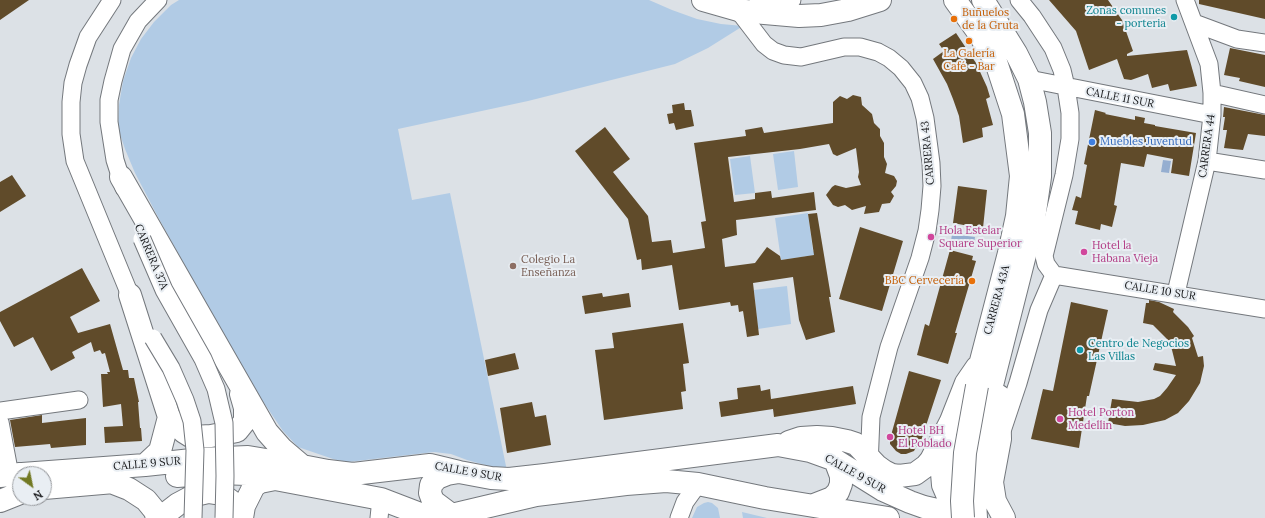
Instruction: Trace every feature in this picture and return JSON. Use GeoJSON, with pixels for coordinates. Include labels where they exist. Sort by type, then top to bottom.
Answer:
{"type":"FeatureCollection","features":[{"type":"Feature","properties":{"kind":"main road"},"geometry":{"type":"LineString","coordinates":[[703,0],[738,10],[763,7],[799,16],[822,15],[848,10],[880,0]]}},
{"type":"Feature","properties":{"kind":"main road","name":"CARRERA 43A"},"geometry":{"type":"LineString","coordinates":[[983,0],[1016,53],[1029,79],[1035,102],[1040,133],[1040,177],[1034,219],[990,360]]}},
{"type":"Feature","properties":{"kind":"main road","name":"CARRERA 43A"},"geometry":{"type":"LineString","coordinates":[[954,1],[978,32],[996,62],[1013,114],[1021,176],[1017,216],[990,360],[984,388],[965,453],[962,501],[966,517]]}},
{"type":"Feature","properties":{"kind":"main road"},"geometry":{"type":"LineString","coordinates":[[121,177],[267,432],[282,449],[302,466]]}},
{"type":"Feature","properties":{"kind":"main road"},"geometry":{"type":"LineString","coordinates":[[130,295],[169,417],[184,432],[192,437],[211,436],[237,431],[245,421],[245,408],[239,384]]}},
{"type":"Feature","properties":{"kind":"main road"},"geometry":{"type":"LineString","coordinates":[[778,445],[801,438],[817,437],[847,440],[856,444],[884,472],[899,476],[915,474],[926,466],[931,460],[951,421],[966,383],[990,360]]}},
{"type":"Feature","properties":{"kind":"main road"},"geometry":{"type":"LineString","coordinates":[[990,360],[1000,439],[992,487],[995,501],[1004,518]]}},
{"type":"Feature","properties":{"kind":"main road"},"geometry":{"type":"LineString","coordinates":[[145,465],[151,461],[160,450],[169,417]]}},
{"type":"Feature","properties":{"kind":"main road"},"geometry":{"type":"LineString","coordinates":[[951,421],[942,480],[946,493],[966,517]]}},
{"type":"Feature","properties":{"kind":"main road","name":"CALLE 9 SUR"},"geometry":{"type":"LineString","coordinates":[[52,474],[207,458],[248,457],[353,474],[430,465],[459,472],[503,478],[531,477],[778,445],[810,451],[835,460],[883,490],[910,502],[924,507],[966,517]]}},
{"type":"Feature","properties":{"kind":"main road"},"geometry":{"type":"LineString","coordinates":[[818,512],[838,492],[841,484],[841,476],[835,460]]}},
{"type":"Feature","properties":{"kind":"main road"},"geometry":{"type":"LineString","coordinates":[[453,516],[433,501],[430,493],[431,485],[437,478],[459,472]]}},
{"type":"Feature","properties":{"kind":"main road","name":"CALLE 9 SUR"},"geometry":{"type":"LineString","coordinates":[[52,487],[218,473],[247,474],[275,479],[380,509],[440,518],[536,495],[650,482],[678,482],[698,484],[765,498],[818,512],[888,518]]}},
{"type":"Feature","properties":{"kind":"main road"},"geometry":{"type":"LineString","coordinates":[[236,517],[244,506],[254,486],[260,482],[275,479]]}},
{"type":"Feature","properties":{"kind":"main road","name":"CALLE 9 SUR"},"geometry":{"type":"LineString","coordinates":[[0,501],[12,481]]}},
{"type":"Feature","properties":{"kind":"main road"},"geometry":{"type":"LineString","coordinates":[[111,482],[146,500],[157,518]]}},
{"type":"Feature","properties":{"kind":"main road"},"geometry":{"type":"LineString","coordinates":[[160,518],[178,504],[194,495],[208,492],[221,494],[232,502],[236,517]]}},
{"type":"Feature","properties":{"kind":"street"},"geometry":{"type":"LineString","coordinates":[[112,0],[88,37],[78,65],[73,83],[70,134],[75,161],[130,295],[176,381],[185,400],[192,421],[195,450],[193,518]]}},
{"type":"Feature","properties":{"kind":"street","name":"CARRERA 37A"},"geometry":{"type":"LineString","coordinates":[[158,0],[138,21],[122,49],[113,81],[110,100],[109,122],[112,149],[142,239],[164,290],[196,346],[209,371],[216,389],[224,423],[226,476],[236,517]]}},
{"type":"Feature","properties":{"kind":"street"},"geometry":{"type":"LineString","coordinates":[[758,35],[763,7],[792,0]]}},
{"type":"Feature","properties":{"kind":"street"},"geometry":{"type":"LineString","coordinates":[[996,21],[998,0]]}},
{"type":"Feature","properties":{"kind":"street"},"geometry":{"type":"LineString","coordinates":[[1000,439],[1039,310],[1054,275],[1046,264],[1044,256],[1064,175],[1070,139],[1070,113],[1062,70],[1053,48],[1032,16],[1019,0]]}},
{"type":"Feature","properties":{"kind":"street","name":"CARRERA 44"},"geometry":{"type":"LineString","coordinates":[[1176,293],[1207,161],[1212,115],[1212,93],[1209,64],[1185,0]]}},
{"type":"Feature","properties":{"kind":"street","name":"CARRERA 43"},"geometry":{"type":"LineString","coordinates":[[738,10],[764,44],[773,51],[784,55],[800,57],[844,47],[860,47],[878,52],[889,58],[901,68],[912,83],[926,118],[932,186],[928,224],[920,258],[889,347],[871,417],[868,480]]}},
{"type":"Feature","properties":{"kind":"street"},"geometry":{"type":"LineString","coordinates":[[1194,23],[1237,39],[1265,43]]}},
{"type":"Feature","properties":{"kind":"street","name":"CALLE 11 SUR"},"geometry":{"type":"LineString","coordinates":[[1029,79],[1212,115]]}},
{"type":"Feature","properties":{"kind":"street"},"geometry":{"type":"LineString","coordinates":[[1212,93],[1265,105]]}},
{"type":"Feature","properties":{"kind":"street"},"geometry":{"type":"LineString","coordinates":[[1207,161],[1265,170]]}},
{"type":"Feature","properties":{"kind":"street","name":"CALLE 10 SUR"},"geometry":{"type":"LineString","coordinates":[[1054,275],[1265,308]]}},
{"type":"Feature","properties":{"kind":"street"},"geometry":{"type":"LineString","coordinates":[[0,411],[79,400]]}},
{"type":"Feature","properties":{"kind":"street","name":"CARRERA 43"},"geometry":{"type":"LineString","coordinates":[[847,440],[862,429],[871,417]]}},
{"type":"Feature","properties":{"kind":"street"},"geometry":{"type":"LineString","coordinates":[[0,422],[12,470]]}},
{"type":"Feature","properties":{"kind":"street"},"geometry":{"type":"LineString","coordinates":[[679,518],[685,502],[698,484]]}},
{"type":"Feature","properties":{"kind":"shaded area"},"geometry":{"type":"Polygon","coordinates":[[[179,0],[649,0],[697,19],[721,24],[743,26],[708,48],[675,64],[528,101],[398,129],[412,200],[450,193],[507,471],[451,454],[434,452],[348,462],[336,460],[298,447],[283,431],[247,378],[158,217],[135,173],[118,128],[119,105],[123,81],[131,58],[141,39],[154,22],[171,5],[179,0]]]}},
{"type":"Feature","properties":{"kind":"shaded area"},"geometry":{"type":"Polygon","coordinates":[[[794,151],[798,187],[778,190],[773,154],[794,151]]]}},
{"type":"Feature","properties":{"kind":"shaded area"},"geometry":{"type":"Polygon","coordinates":[[[750,156],[755,193],[735,195],[730,159],[750,156]]]}},
{"type":"Feature","properties":{"kind":"shaded area"},"geometry":{"type":"Polygon","coordinates":[[[1163,160],[1171,161],[1169,173],[1161,172],[1163,160]]]}},
{"type":"Feature","properties":{"kind":"shaded area"},"geometry":{"type":"Polygon","coordinates":[[[808,213],[813,251],[815,255],[781,260],[775,218],[808,213]]]}},
{"type":"Feature","properties":{"kind":"shaded area"},"geometry":{"type":"Polygon","coordinates":[[[952,234],[975,237],[974,244],[951,241],[952,234]]]}},
{"type":"Feature","properties":{"kind":"shaded area"},"geometry":{"type":"Polygon","coordinates":[[[787,286],[791,324],[758,329],[754,290],[787,286]]]}},
{"type":"Feature","properties":{"kind":"shaded area"},"geometry":{"type":"Polygon","coordinates":[[[708,502],[712,503],[718,508],[720,518],[692,518],[697,507],[708,502]]]}},
{"type":"Feature","properties":{"kind":"shaded area"},"geometry":{"type":"Polygon","coordinates":[[[742,512],[767,518],[743,518],[742,512]]]}},
{"type":"Feature","properties":{"kind":"building"},"geometry":{"type":"Polygon","coordinates":[[[0,0],[29,0],[0,20],[0,0]]]}},
{"type":"Feature","properties":{"kind":"building"},"geometry":{"type":"Polygon","coordinates":[[[1049,0],[1108,0],[1122,20],[1133,51],[1127,54],[1127,56],[1187,50],[1197,86],[1170,91],[1168,84],[1152,88],[1148,74],[1131,80],[1124,79],[1117,59],[1089,70],[1076,31],[1049,0]]]}},
{"type":"Feature","properties":{"kind":"building"},"geometry":{"type":"Polygon","coordinates":[[[1199,0],[1265,0],[1265,19],[1199,4],[1199,0]]]}},
{"type":"Feature","properties":{"kind":"building"},"geometry":{"type":"Polygon","coordinates":[[[956,33],[976,63],[987,87],[990,97],[986,99],[993,125],[982,128],[983,137],[963,143],[959,116],[953,99],[947,84],[933,59],[944,51],[939,44],[956,33]]]}},
{"type":"Feature","properties":{"kind":"building"},"geometry":{"type":"Polygon","coordinates":[[[1230,48],[1265,55],[1265,87],[1239,81],[1240,78],[1224,75],[1230,48]]]}},
{"type":"Feature","properties":{"kind":"building"},"geometry":{"type":"Polygon","coordinates":[[[853,95],[861,97],[862,105],[872,114],[874,123],[880,129],[880,136],[884,143],[884,157],[887,164],[885,173],[894,176],[897,181],[896,186],[891,192],[894,196],[890,203],[882,204],[879,212],[864,214],[866,206],[852,210],[845,205],[838,207],[833,205],[826,195],[835,185],[846,188],[861,185],[858,177],[859,172],[856,148],[837,156],[833,154],[829,144],[800,149],[728,157],[734,202],[755,199],[755,193],[771,191],[772,198],[814,192],[816,210],[736,220],[737,235],[722,239],[725,267],[755,263],[767,247],[780,256],[781,260],[814,255],[808,214],[817,213],[831,297],[829,297],[835,332],[806,340],[799,320],[793,277],[753,283],[759,335],[747,337],[743,311],[739,312],[738,305],[731,306],[730,302],[679,310],[672,265],[642,270],[641,259],[637,260],[628,219],[575,151],[605,127],[630,159],[613,172],[648,216],[652,242],[671,240],[673,253],[705,248],[701,222],[706,221],[694,143],[746,136],[745,130],[762,127],[764,133],[833,123],[833,102],[840,96],[847,99],[853,95]]]}},
{"type":"Feature","properties":{"kind":"building"},"geometry":{"type":"Polygon","coordinates":[[[684,103],[685,110],[691,110],[694,126],[676,130],[674,123],[669,124],[667,114],[673,113],[672,105],[684,103]]]}},
{"type":"Feature","properties":{"kind":"building"},"geometry":{"type":"Polygon","coordinates":[[[1224,107],[1265,115],[1265,136],[1248,134],[1243,150],[1224,148],[1227,130],[1223,130],[1225,117],[1223,117],[1224,107]]]}},
{"type":"Feature","properties":{"kind":"building"},"geometry":{"type":"Polygon","coordinates":[[[1095,110],[1106,113],[1105,114],[1135,120],[1135,116],[1145,118],[1144,123],[1196,133],[1189,176],[1171,173],[1173,159],[1147,154],[1144,167],[1121,163],[1114,205],[1117,206],[1112,227],[1101,224],[1100,230],[1075,224],[1078,211],[1072,210],[1076,196],[1081,198],[1087,165],[1084,164],[1095,110]]]}},
{"type":"Feature","properties":{"kind":"building"},"geometry":{"type":"Polygon","coordinates":[[[12,175],[26,196],[0,212],[0,182],[12,175]]]}},
{"type":"Feature","properties":{"kind":"building"},"geometry":{"type":"Polygon","coordinates":[[[958,186],[987,190],[983,228],[981,228],[980,235],[969,233],[969,226],[953,223],[958,186]]]}},
{"type":"Feature","properties":{"kind":"building"},"geometry":{"type":"Polygon","coordinates":[[[860,227],[903,241],[882,311],[839,299],[860,227]]]}},
{"type":"Feature","properties":{"kind":"building"},"geometry":{"type":"Polygon","coordinates":[[[950,250],[973,256],[972,260],[976,261],[955,333],[957,333],[948,364],[917,355],[925,324],[929,326],[950,250]]]}},
{"type":"Feature","properties":{"kind":"building"},"geometry":{"type":"Polygon","coordinates":[[[82,268],[100,301],[70,317],[78,333],[110,324],[123,370],[128,370],[129,378],[134,378],[139,402],[142,441],[105,443],[104,427],[123,426],[121,404],[103,407],[101,374],[108,374],[107,372],[110,372],[105,353],[102,354],[100,350],[94,352],[91,342],[72,352],[75,358],[51,371],[33,337],[14,347],[0,321],[0,312],[82,268]]]}},
{"type":"Feature","properties":{"kind":"building"},"geometry":{"type":"Polygon","coordinates":[[[602,293],[603,297],[629,293],[631,307],[585,314],[582,296],[602,293]]]}},
{"type":"Feature","properties":{"kind":"building"},"geometry":{"type":"Polygon","coordinates":[[[1149,300],[1159,302],[1174,309],[1173,312],[1188,327],[1194,336],[1192,338],[1198,357],[1203,356],[1204,366],[1200,383],[1189,401],[1178,413],[1165,420],[1143,425],[1125,426],[1108,423],[1112,399],[1138,402],[1154,399],[1160,396],[1176,375],[1153,370],[1155,363],[1176,366],[1169,341],[1153,325],[1143,323],[1146,303],[1149,303],[1149,300]]]}},
{"type":"Feature","properties":{"kind":"building"},"geometry":{"type":"Polygon","coordinates":[[[1071,302],[1108,310],[1089,396],[1087,396],[1079,448],[1031,439],[1043,389],[1053,391],[1071,302]]]}},
{"type":"Feature","properties":{"kind":"building"},"geometry":{"type":"Polygon","coordinates":[[[683,323],[689,363],[683,364],[686,391],[681,392],[683,409],[604,420],[595,350],[614,348],[612,333],[683,323]]]}},
{"type":"Feature","properties":{"kind":"building"},"geometry":{"type":"Polygon","coordinates":[[[515,353],[519,369],[488,376],[485,360],[515,353]]]}},
{"type":"Feature","properties":{"kind":"building"},"geometry":{"type":"Polygon","coordinates":[[[909,371],[941,380],[919,447],[916,447],[914,451],[901,454],[890,444],[890,439],[909,371]]]}},
{"type":"Feature","properties":{"kind":"building"},"geometry":{"type":"Polygon","coordinates":[[[760,385],[761,391],[770,389],[771,399],[853,386],[856,404],[774,417],[773,409],[721,417],[719,402],[738,399],[737,388],[760,385]]]}},
{"type":"Feature","properties":{"kind":"building"},"geometry":{"type":"Polygon","coordinates":[[[532,402],[535,417],[546,415],[551,445],[507,453],[500,408],[532,402]]]}},
{"type":"Feature","properties":{"kind":"building"},"geometry":{"type":"Polygon","coordinates":[[[42,415],[42,423],[86,418],[86,445],[51,448],[50,444],[15,447],[10,420],[42,415]]]}},
{"type":"Feature","properties":{"kind":"place","name":"Zonas comunes - porteria"},"geometry":{"type":"Point","coordinates":[1174,17]}},
{"type":"Feature","properties":{"kind":"place","name":"Buñuelos de la Gruta"},"geometry":{"type":"Point","coordinates":[954,19]}},
{"type":"Feature","properties":{"kind":"place","name":"La Galería Café - Bar"},"geometry":{"type":"Point","coordinates":[969,41]}},
{"type":"Feature","properties":{"kind":"place","name":"Muebles Juventud"},"geometry":{"type":"Point","coordinates":[1092,142]}},
{"type":"Feature","properties":{"kind":"place","name":"Hola Estelar Square Superior"},"geometry":{"type":"Point","coordinates":[931,237]}},
{"type":"Feature","properties":{"kind":"place","name":"Hotel la Habana Vieja"},"geometry":{"type":"Point","coordinates":[1084,252]}},
{"type":"Feature","properties":{"kind":"place","name":"Colegio La Enseñanza"},"geometry":{"type":"Point","coordinates":[513,266]}},
{"type":"Feature","properties":{"kind":"place","name":"BBC Cervecería"},"geometry":{"type":"Point","coordinates":[972,281]}},
{"type":"Feature","properties":{"kind":"place","name":"Centro de Negocios Las Villas"},"geometry":{"type":"Point","coordinates":[1080,350]}},
{"type":"Feature","properties":{"kind":"place","name":"Hotel Porton Medellin"},"geometry":{"type":"Point","coordinates":[1060,419]}},
{"type":"Feature","properties":{"kind":"place","name":"Hotel BH El Poblado"},"geometry":{"type":"Point","coordinates":[890,437]}}]}
